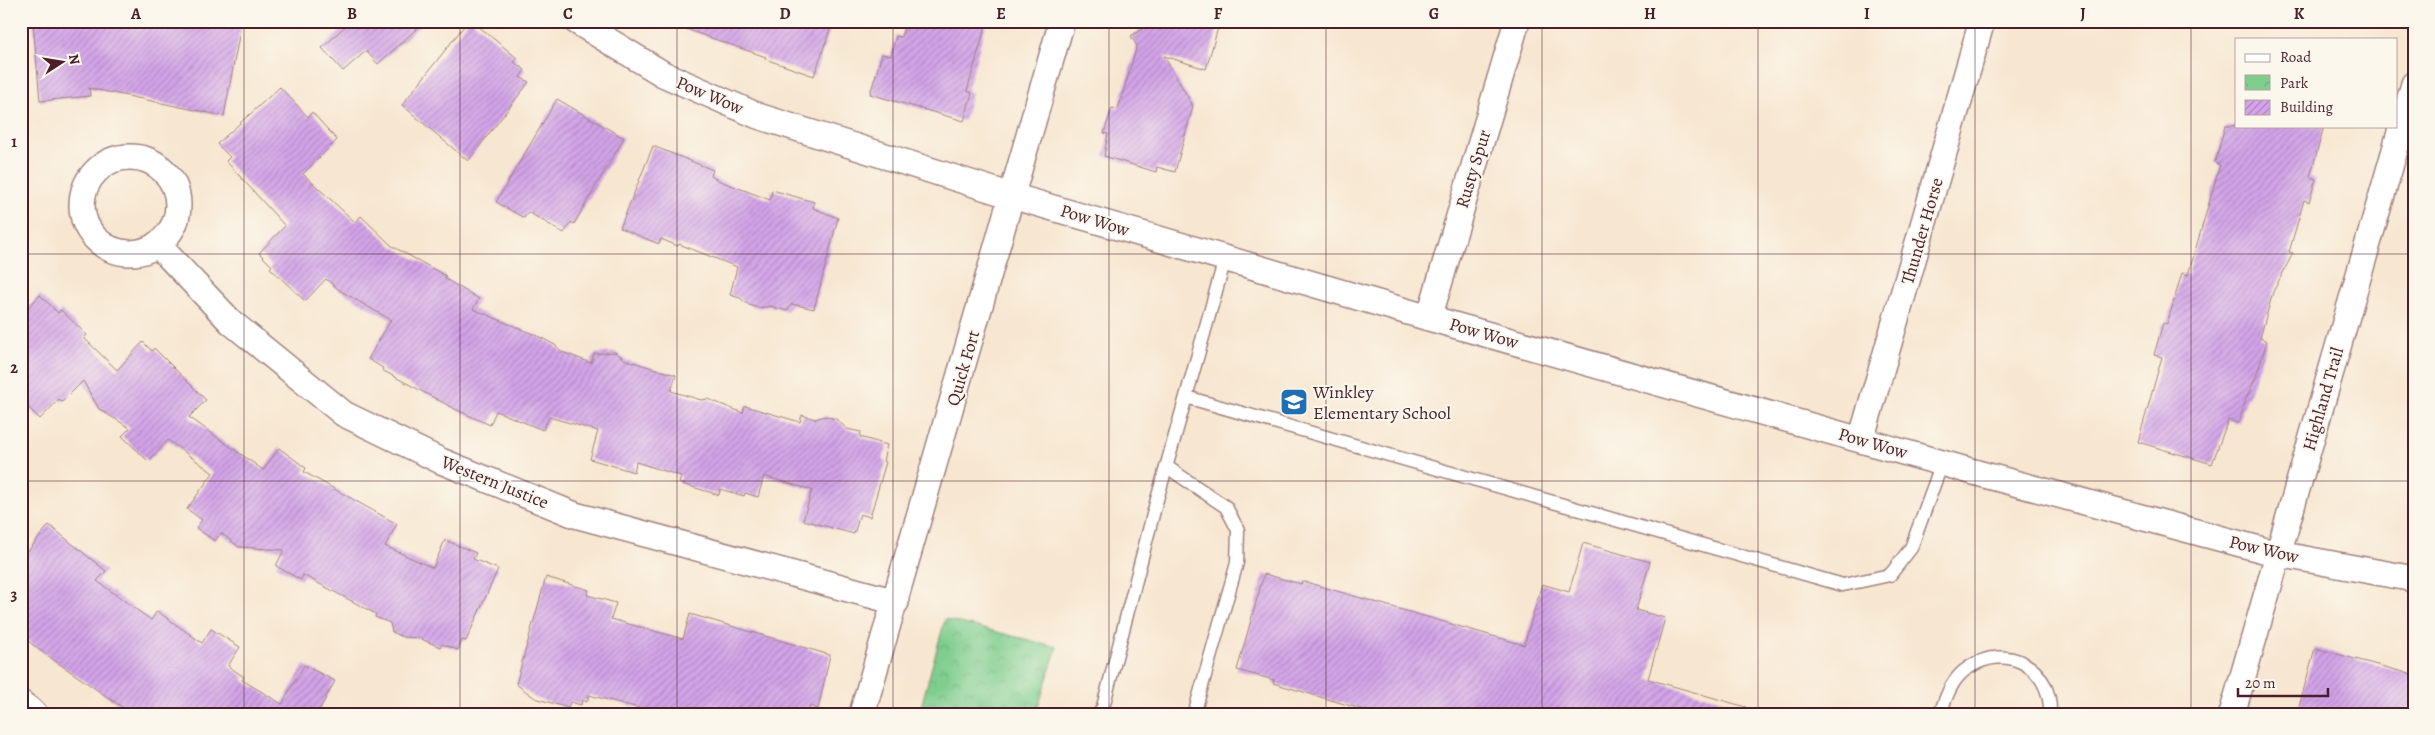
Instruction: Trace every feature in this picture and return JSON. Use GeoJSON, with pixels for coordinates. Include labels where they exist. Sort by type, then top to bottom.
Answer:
{"type":"FeatureCollection","features":[{"type":"Feature","properties":{"kind":"street","name":"Pow Wow"},"geometry":{"type":"LineString","coordinates":[[576,21],[663,74],[758,116],[1012,196],[1429,318],[1942,463],[2278,554],[2414,579]]}},
{"type":"Feature","properties":{"kind":"street","name":"Quick Fort"},"geometry":{"type":"LineString","coordinates":[[862,714],[896,602],[1062,21]]}},
{"type":"Feature","properties":{"kind":"street","name":"Rusty Spur"},"geometry":{"type":"LineString","coordinates":[[1429,318],[1517,21]]}},
{"type":"Feature","properties":{"kind":"street","name":"Thunder Horse"},"geometry":{"type":"LineString","coordinates":[[1861,440],[1982,21]]}},
{"type":"Feature","properties":{"kind":"street","name":"Highland Trail"},"geometry":{"type":"LineString","coordinates":[[2232,714],[2414,84]]}},
{"type":"Feature","properties":{"kind":"street","name":"Western Justice"},"geometry":{"type":"LineString","coordinates":[[157,244],[231,322],[344,414],[441,461],[575,515],[896,602]]}},
{"type":"Feature","properties":{"kind":"street"},"geometry":{"type":"LineString","coordinates":[[21,703],[35,714]]}},
{"type":"Feature","properties":{"kind":"lane"},"geometry":{"type":"LineString","coordinates":[[1098,714],[1103,708],[1186,396],[1226,259]]}},
{"type":"Feature","properties":{"kind":"lane"},"geometry":{"type":"LineString","coordinates":[[1186,396],[1843,585],[1890,576],[1911,548],[1942,463]]}},
{"type":"Feature","properties":{"kind":"lane"},"geometry":{"type":"LineString","coordinates":[[1167,467],[1226,507],[1238,530],[1238,563],[1194,714]]}},
{"type":"Feature","properties":{"kind":"lane"},"geometry":{"type":"LineString","coordinates":[[1940,714],[1948,691],[1966,668],[1986,659],[2010,657],[2029,665],[2045,682],[2051,700],[2050,714]]}},
{"type":"Feature","properties":{"kind":"green space"},"geometry":{"type":"Polygon","coordinates":[[[945,619],[1057,647],[1036,714],[919,714],[945,619]]]}},
{"type":"Feature","properties":{"kind":"building"},"geometry":{"type":"Polygon","coordinates":[[[33,21],[222,21],[241,25],[224,116],[89,88],[90,96],[40,101],[33,21]]]}},
{"type":"Feature","properties":{"kind":"building"},"geometry":{"type":"Polygon","coordinates":[[[351,21],[425,21],[378,64],[366,51],[343,71],[322,48],[351,21]]]}},
{"type":"Feature","properties":{"kind":"building"},"geometry":{"type":"Polygon","coordinates":[[[468,21],[472,21],[517,58],[514,62],[525,70],[520,77],[529,82],[468,161],[402,105],[468,21]]]}},
{"type":"Feature","properties":{"kind":"building"},"geometry":{"type":"Polygon","coordinates":[[[675,21],[833,21],[814,76],[674,25],[675,21]]]}},
{"type":"Feature","properties":{"kind":"building"},"geometry":{"type":"Polygon","coordinates":[[[906,21],[987,21],[967,91],[972,93],[964,121],[870,94],[882,54],[891,56],[896,36],[901,37],[906,21]]]}},
{"type":"Feature","properties":{"kind":"building"},"geometry":{"type":"Polygon","coordinates":[[[1144,21],[1145,24],[1146,21],[1220,21],[1206,69],[1164,56],[1193,106],[1175,172],[1157,167],[1156,172],[1104,156],[1108,134],[1104,133],[1112,108],[1118,109],[1137,46],[1131,36],[1142,29],[1144,21]]]}},
{"type":"Feature","properties":{"kind":"building"},"geometry":{"type":"Polygon","coordinates":[[[280,87],[308,117],[312,112],[337,140],[303,174],[355,222],[361,216],[392,246],[446,276],[444,278],[479,299],[473,309],[538,336],[555,345],[562,352],[591,363],[594,354],[615,352],[626,360],[676,375],[671,391],[701,400],[708,399],[743,413],[745,406],[800,422],[802,415],[815,419],[825,416],[836,419],[847,429],[861,432],[860,437],[887,445],[883,461],[886,462],[870,517],[860,514],[854,534],[803,520],[812,490],[764,476],[758,497],[745,493],[744,496],[720,489],[719,495],[679,483],[681,476],[636,462],[634,472],[590,459],[598,431],[549,417],[543,430],[496,411],[490,425],[457,410],[382,370],[383,368],[368,359],[391,320],[339,290],[326,279],[305,301],[270,268],[272,266],[259,253],[285,226],[226,161],[230,157],[217,144],[280,87]]]}},
{"type":"Feature","properties":{"kind":"building"},"geometry":{"type":"Polygon","coordinates":[[[557,99],[624,138],[574,224],[571,222],[564,233],[528,212],[524,218],[496,202],[557,99]]]}},
{"type":"Feature","properties":{"kind":"building"},"geometry":{"type":"Polygon","coordinates":[[[2225,126],[2235,126],[2235,128],[2323,128],[2310,177],[2316,179],[2309,202],[2304,200],[2289,252],[2293,253],[2273,292],[2260,338],[2267,341],[2256,377],[2246,399],[2239,423],[2228,420],[2212,464],[2138,442],[2162,357],[2154,355],[2163,323],[2167,324],[2182,273],[2188,275],[2220,165],[2215,163],[2225,126]]]}},
{"type":"Feature","properties":{"kind":"building"},"geometry":{"type":"Polygon","coordinates":[[[653,146],[713,170],[711,176],[720,181],[770,200],[772,190],[814,202],[813,208],[838,218],[814,309],[792,304],[787,311],[770,306],[759,308],[749,305],[740,298],[730,295],[737,267],[679,244],[678,246],[661,239],[659,244],[620,228],[653,146]]]}},
{"type":"Feature","properties":{"kind":"building"},"geometry":{"type":"Polygon","coordinates":[[[40,295],[58,313],[61,310],[87,335],[84,338],[117,370],[143,342],[152,351],[154,348],[206,400],[189,417],[263,470],[279,448],[306,468],[304,472],[397,524],[385,546],[433,568],[445,540],[476,553],[473,559],[498,569],[466,641],[462,640],[458,650],[442,644],[440,647],[419,638],[403,637],[392,632],[390,623],[375,617],[376,614],[303,575],[301,580],[276,566],[284,550],[239,547],[221,533],[215,541],[196,528],[202,520],[187,509],[213,473],[168,440],[148,461],[122,436],[130,428],[99,409],[83,381],[62,402],[59,399],[40,419],[21,400],[21,315],[40,295]]]}},
{"type":"Feature","properties":{"kind":"building"},"geometry":{"type":"Polygon","coordinates":[[[49,525],[106,571],[97,581],[151,620],[157,611],[202,643],[211,629],[240,647],[228,666],[244,677],[242,680],[282,704],[304,665],[335,681],[317,714],[132,714],[38,649],[21,635],[21,560],[49,525]]]}},
{"type":"Feature","properties":{"kind":"building"},"geometry":{"type":"Polygon","coordinates":[[[1583,543],[1650,562],[1636,610],[1665,618],[1648,679],[1746,707],[1745,714],[1378,714],[1273,683],[1274,680],[1237,670],[1264,574],[1301,584],[1302,581],[1524,645],[1542,584],[1569,592],[1583,543]]]}},
{"type":"Feature","properties":{"kind":"building"},"geometry":{"type":"Polygon","coordinates":[[[546,577],[589,590],[587,595],[616,603],[611,619],[683,639],[690,614],[830,655],[818,709],[810,706],[808,714],[641,714],[643,709],[589,695],[587,702],[582,700],[581,705],[570,702],[568,708],[535,698],[516,684],[546,577]]]}},
{"type":"Feature","properties":{"kind":"building"},"geometry":{"type":"Polygon","coordinates":[[[2315,648],[2414,675],[2414,714],[2297,714],[2315,648]]]}},
{"type":"Feature","properties":{"kind":"place","name":"Winkley Elementary School"},"geometry":{"type":"Point","coordinates":[1294,402]}}]}
